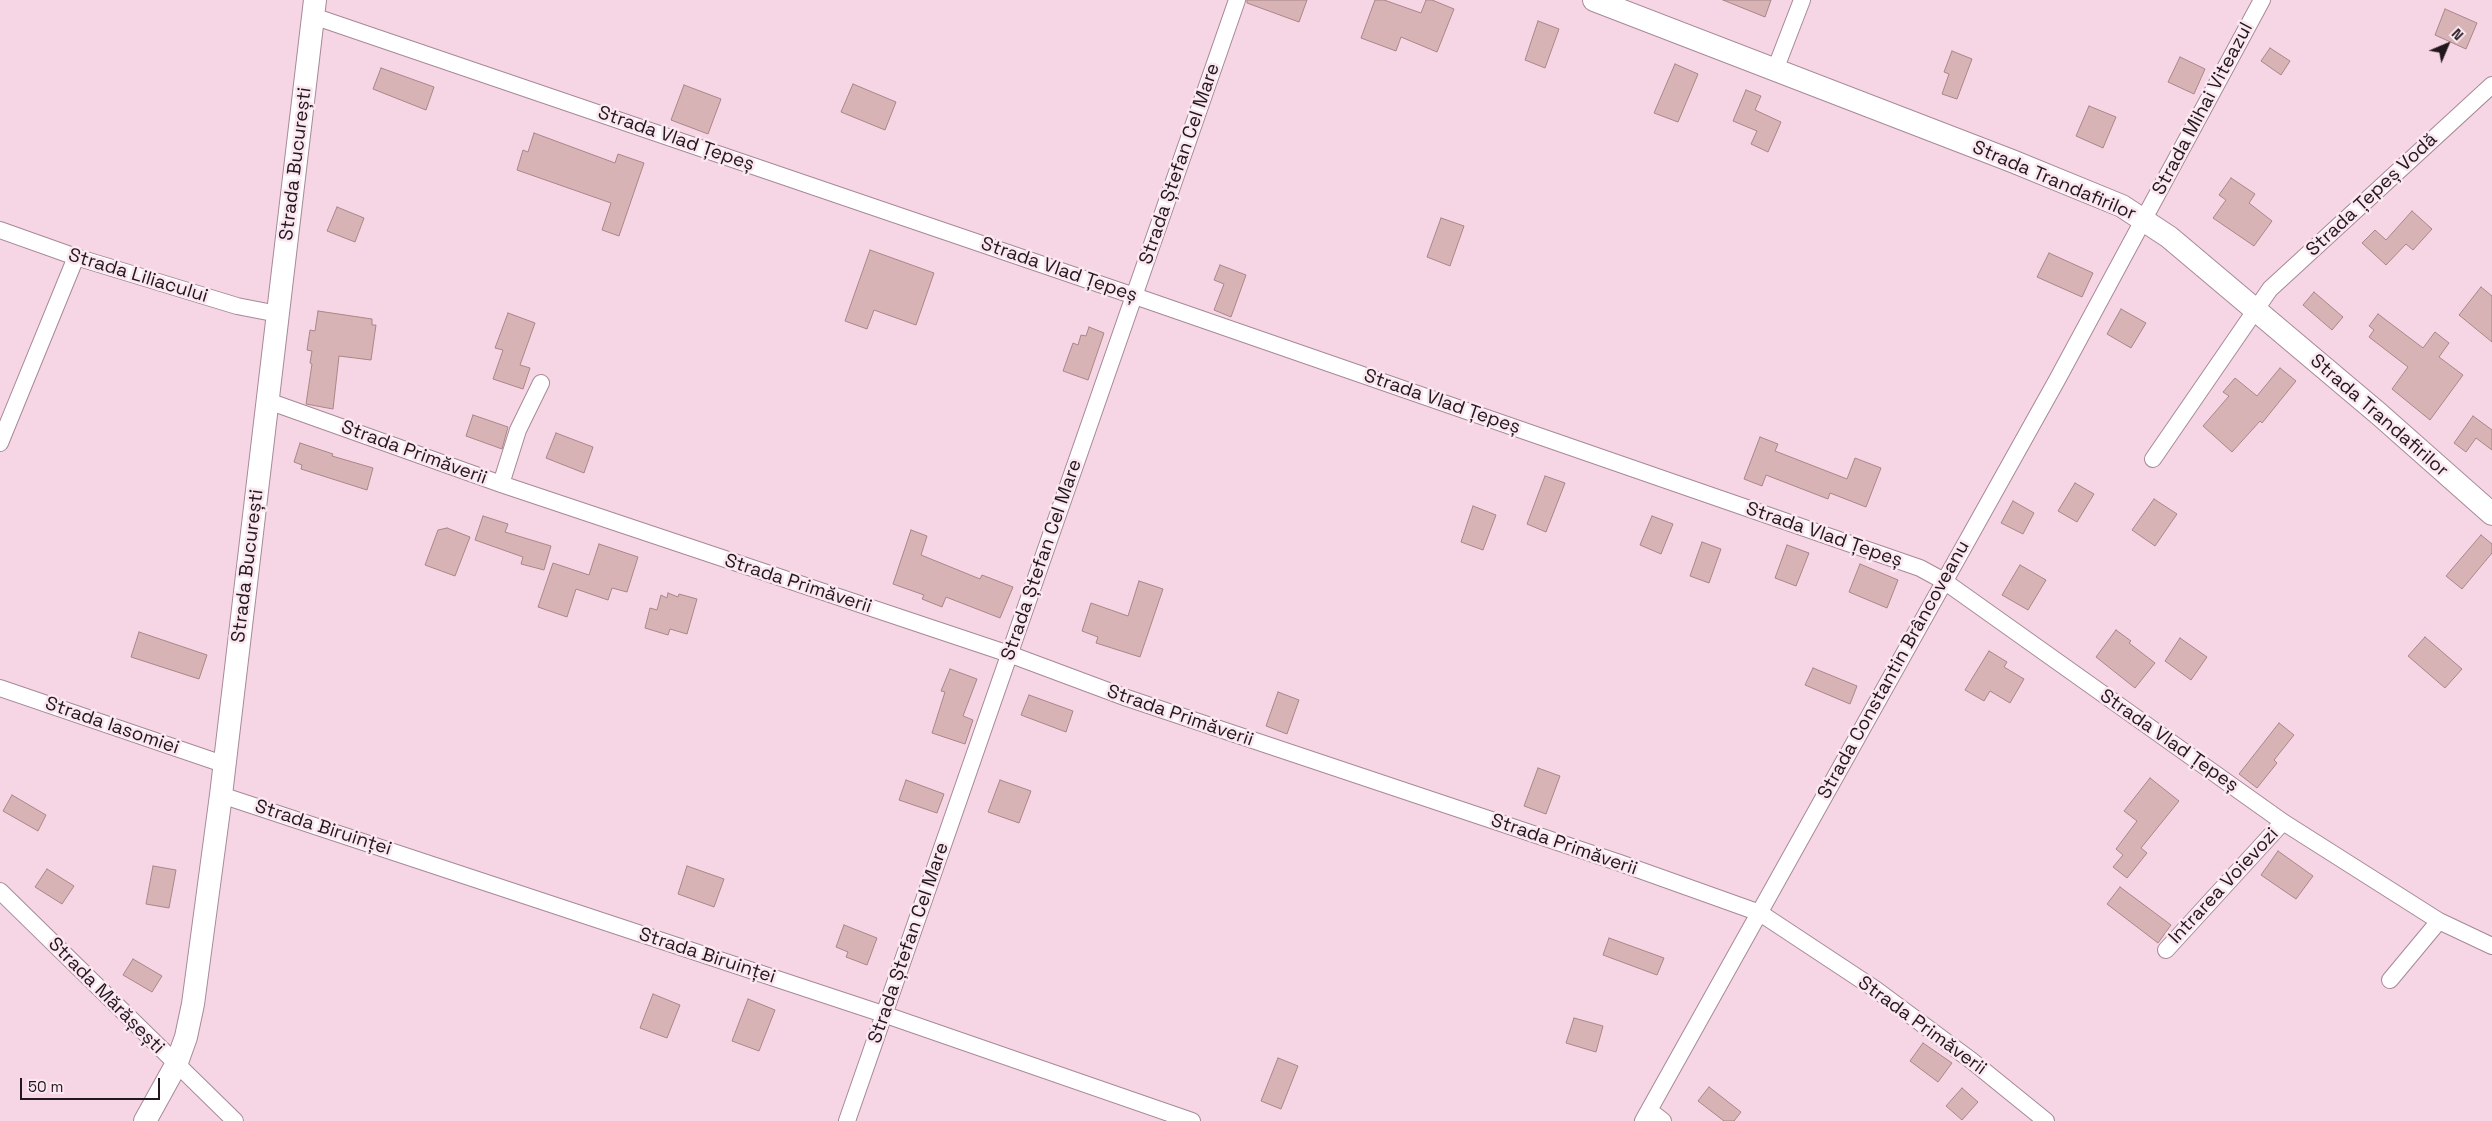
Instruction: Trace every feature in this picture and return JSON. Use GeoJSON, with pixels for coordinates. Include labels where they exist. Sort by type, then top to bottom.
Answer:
{"type":"FeatureCollection","features":[{"type":"Feature","properties":{"kind":"main road","name":"Strada Trandafirilor"},"geometry":{"type":"LineString","coordinates":[[1594,0],[2100,196],[2143,218],[2255,309],[2492,514]]}},
{"type":"Feature","properties":{"kind":"main road","name":"Strada București"},"geometry":{"type":"LineString","coordinates":[[145,1121],[176,1065],[186,1037],[193,1004],[221,794],[223,764],[314,8]]}},
{"type":"Feature","properties":{"kind":"street","name":"Strada Ștefan Cel Mare"},"geometry":{"type":"LineString","coordinates":[[847,1121],[1237,0]]}},
{"type":"Feature","properties":{"kind":"street"},"geometry":{"type":"LineString","coordinates":[[1776,70],[1802,0]]}},
{"type":"Feature","properties":{"kind":"street","name":"Strada Mihai Viteazul"},"geometry":{"type":"LineString","coordinates":[[2143,218],[2262,0]]}},
{"type":"Feature","properties":{"kind":"street","name":"Strada Vlad Țepeș"},"geometry":{"type":"LineString","coordinates":[[314,8],[1134,296],[1920,568],[1944,581],[2283,822],[2439,921],[2492,946]]}},
{"type":"Feature","properties":{"kind":"street","name":"Strada Țepeș Vodă"},"geometry":{"type":"LineString","coordinates":[[2153,459],[2270,289],[2488,93]]}},
{"type":"Feature","properties":{"kind":"street","name":"Strada Constantin Brâncoveanu"},"geometry":{"type":"LineString","coordinates":[[1646,1116],[1944,581],[2143,218]]}},
{"type":"Feature","properties":{"kind":"street","name":"Strada Liliacului"},"geometry":{"type":"LineString","coordinates":[[0,230],[76,258],[237,306],[278,314]]}},
{"type":"Feature","properties":{"kind":"street"},"geometry":{"type":"LineString","coordinates":[[0,444],[76,258]]}},
{"type":"Feature","properties":{"kind":"street"},"geometry":{"type":"LineString","coordinates":[[501,484],[518,430],[541,383]]}},
{"type":"Feature","properties":{"kind":"street","name":"Strada Primăverii"},"geometry":{"type":"LineString","coordinates":[[268,401],[501,484],[1009,654],[1180,716],[1760,913],[1874,989],[1972,1061],[2046,1121]]}},
{"type":"Feature","properties":{"kind":"street","name":"Strada Iasomiei"},"geometry":{"type":"LineString","coordinates":[[0,688],[223,764]]}},
{"type":"Feature","properties":{"kind":"street","name":"Strada Biruinței"},"geometry":{"type":"LineString","coordinates":[[221,794],[883,1014],[1192,1121]]}},
{"type":"Feature","properties":{"kind":"street","name":"Intrarea Voievozi"},"geometry":{"type":"LineString","coordinates":[[2166,950],[2283,822]]}},
{"type":"Feature","properties":{"kind":"street","name":"Strada Mărășești"},"geometry":{"type":"LineString","coordinates":[[0,892],[235,1121]]}},
{"type":"Feature","properties":{"kind":"street"},"geometry":{"type":"LineString","coordinates":[[2390,980],[2439,921]]}},
{"type":"Feature","properties":{"kind":"street"},"geometry":{"type":"LineString","coordinates":[[1646,1116],[1663,1121]]}},
{"type":"Feature","properties":{"kind":"building"},"geometry":{"type":"Polygon","coordinates":[[[1247,0],[1307,0],[1299,22],[1247,3],[1247,0]]]}},
{"type":"Feature","properties":{"kind":"building"},"geometry":{"type":"Polygon","coordinates":[[[1375,0],[1384,0],[1421,13],[1426,0],[1432,0],[1454,9],[1437,52],[1401,37],[1396,51],[1361,38],[1375,0]]]}},
{"type":"Feature","properties":{"kind":"building"},"geometry":{"type":"Polygon","coordinates":[[[1723,0],[1771,0],[1765,17],[1723,0]]]}},
{"type":"Feature","properties":{"kind":"building"},"geometry":{"type":"Polygon","coordinates":[[[2445,9],[2477,23],[2466,49],[2435,35],[2445,9]]]}},
{"type":"Feature","properties":{"kind":"building"},"geometry":{"type":"Polygon","coordinates":[[[1538,21],[1559,29],[1545,68],[1525,60],[1538,21]]]}},
{"type":"Feature","properties":{"kind":"building"},"geometry":{"type":"Polygon","coordinates":[[[2270,48],[2290,61],[2281,75],[2261,61],[2270,48]]]}},
{"type":"Feature","properties":{"kind":"building"},"geometry":{"type":"Polygon","coordinates":[[[1952,51],[1972,59],[1957,99],[1942,94],[1949,74],[1944,72],[1952,51]]]}},
{"type":"Feature","properties":{"kind":"building"},"geometry":{"type":"Polygon","coordinates":[[[2180,57],[2205,69],[2194,94],[2168,82],[2180,57]]]}},
{"type":"Feature","properties":{"kind":"building"},"geometry":{"type":"Polygon","coordinates":[[[1675,64],[1698,74],[1678,122],[1654,113],[1675,64]]]}},
{"type":"Feature","properties":{"kind":"building"},"geometry":{"type":"Polygon","coordinates":[[[381,68],[434,87],[426,110],[373,89],[381,68]]]}},
{"type":"Feature","properties":{"kind":"building"},"geometry":{"type":"Polygon","coordinates":[[[853,84],[896,102],[885,130],[841,112],[853,84]]]}},
{"type":"Feature","properties":{"kind":"building"},"geometry":{"type":"Polygon","coordinates":[[[684,85],[721,99],[708,134],[671,120],[684,85]]]}},
{"type":"Feature","properties":{"kind":"building"},"geometry":{"type":"Polygon","coordinates":[[[1746,90],[1761,96],[1755,110],[1781,122],[1768,152],[1751,144],[1757,131],[1733,121],[1746,90]]]}},
{"type":"Feature","properties":{"kind":"building"},"geometry":{"type":"Polygon","coordinates":[[[2089,106],[2116,117],[2103,148],[2076,136],[2089,106]]]}},
{"type":"Feature","properties":{"kind":"building"},"geometry":{"type":"Polygon","coordinates":[[[534,133],[615,163],[618,154],[644,163],[619,236],[602,230],[611,203],[517,170],[523,150],[528,152],[534,133]]]}},
{"type":"Feature","properties":{"kind":"building"},"geometry":{"type":"Polygon","coordinates":[[[2231,178],[2255,194],[2249,203],[2272,221],[2254,246],[2213,218],[2226,200],[2219,195],[2231,178]]]}},
{"type":"Feature","properties":{"kind":"building"},"geometry":{"type":"Polygon","coordinates":[[[337,207],[364,218],[355,242],[327,231],[337,207]]]}},
{"type":"Feature","properties":{"kind":"building"},"geometry":{"type":"Polygon","coordinates":[[[2412,211],[2432,229],[2413,250],[2406,244],[2386,265],[2362,243],[2375,230],[2386,240],[2412,211]]]}},
{"type":"Feature","properties":{"kind":"building"},"geometry":{"type":"Polygon","coordinates":[[[1441,218],[1464,226],[1450,266],[1427,257],[1441,218]]]}},
{"type":"Feature","properties":{"kind":"building"},"geometry":{"type":"Polygon","coordinates":[[[870,250],[934,273],[916,325],[874,310],[867,329],[845,321],[870,250]]]}},
{"type":"Feature","properties":{"kind":"building"},"geometry":{"type":"Polygon","coordinates":[[[2049,253],[2093,273],[2082,297],[2037,277],[2049,253]]]}},
{"type":"Feature","properties":{"kind":"building"},"geometry":{"type":"Polygon","coordinates":[[[1220,265],[1246,275],[1231,317],[1214,310],[1224,284],[1214,280],[1220,265]]]}},
{"type":"Feature","properties":{"kind":"building"},"geometry":{"type":"Polygon","coordinates":[[[2481,287],[2492,296],[2492,342],[2459,315],[2481,287]]]}},
{"type":"Feature","properties":{"kind":"building"},"geometry":{"type":"Polygon","coordinates":[[[2314,292],[2343,317],[2332,330],[2303,305],[2314,292]]]}},
{"type":"Feature","properties":{"kind":"building"},"geometry":{"type":"Polygon","coordinates":[[[2121,309],[2146,323],[2131,348],[2107,334],[2121,309]]]}},
{"type":"Feature","properties":{"kind":"building"},"geometry":{"type":"Polygon","coordinates":[[[318,311],[372,319],[372,325],[376,325],[371,360],[339,356],[333,409],[306,404],[312,364],[310,363],[312,351],[307,350],[310,330],[315,331],[318,311]]]}},
{"type":"Feature","properties":{"kind":"building"},"geometry":{"type":"Polygon","coordinates":[[[508,313],[535,323],[520,365],[530,368],[523,389],[493,379],[503,350],[495,348],[508,313]]]}},
{"type":"Feature","properties":{"kind":"building"},"geometry":{"type":"Polygon","coordinates":[[[2378,314],[2423,348],[2435,332],[2449,343],[2439,357],[2463,375],[2430,420],[2392,389],[2408,367],[2369,337],[2374,330],[2369,326],[2378,314]]]}},
{"type":"Feature","properties":{"kind":"building"},"geometry":{"type":"Polygon","coordinates":[[[1089,327],[1104,333],[1088,380],[1063,371],[1073,343],[1078,345],[1081,335],[1086,336],[1089,327]]]}},
{"type":"Feature","properties":{"kind":"building"},"geometry":{"type":"Polygon","coordinates":[[[2280,368],[2296,381],[2262,423],[2260,421],[2232,452],[2203,426],[2229,396],[2223,392],[2235,378],[2257,396],[2280,368]]]}},
{"type":"Feature","properties":{"kind":"building"},"geometry":{"type":"Polygon","coordinates":[[[473,415],[508,427],[502,449],[466,436],[473,415]]]}},
{"type":"Feature","properties":{"kind":"building"},"geometry":{"type":"Polygon","coordinates":[[[2473,416],[2492,430],[2492,450],[2476,438],[2466,452],[2454,443],[2473,416]]]}},
{"type":"Feature","properties":{"kind":"building"},"geometry":{"type":"Polygon","coordinates":[[[556,433],[593,447],[584,473],[546,458],[556,433]]]}},
{"type":"Feature","properties":{"kind":"building"},"geometry":{"type":"Polygon","coordinates":[[[1760,437],[1778,444],[1775,451],[1847,479],[1855,458],[1881,468],[1866,507],[1830,493],[1828,499],[1766,475],[1762,486],[1744,479],[1760,437]]]}},
{"type":"Feature","properties":{"kind":"building"},"geometry":{"type":"Polygon","coordinates":[[[300,443],[333,454],[332,456],[373,468],[367,490],[301,469],[302,465],[294,462],[300,443]]]}},
{"type":"Feature","properties":{"kind":"building"},"geometry":{"type":"Polygon","coordinates":[[[1545,476],[1565,483],[1546,532],[1527,524],[1545,476]]]}},
{"type":"Feature","properties":{"kind":"building"},"geometry":{"type":"Polygon","coordinates":[[[2075,483],[2094,494],[2077,522],[2058,511],[2075,483]]]}},
{"type":"Feature","properties":{"kind":"building"},"geometry":{"type":"Polygon","coordinates":[[[2154,499],[2177,514],[2155,546],[2132,530],[2154,499]]]}},
{"type":"Feature","properties":{"kind":"building"},"geometry":{"type":"Polygon","coordinates":[[[2013,501],[2034,513],[2023,534],[2001,523],[2013,501]]]}},
{"type":"Feature","properties":{"kind":"building"},"geometry":{"type":"Polygon","coordinates":[[[1473,506],[1496,515],[1483,550],[1461,542],[1473,506]]]}},
{"type":"Feature","properties":{"kind":"building"},"geometry":{"type":"Polygon","coordinates":[[[483,516],[508,524],[505,532],[551,546],[544,570],[521,564],[523,557],[475,540],[483,516]]]}},
{"type":"Feature","properties":{"kind":"building"},"geometry":{"type":"Polygon","coordinates":[[[1652,516],[1673,524],[1661,554],[1640,545],[1652,516]]]}},
{"type":"Feature","properties":{"kind":"building"},"geometry":{"type":"Polygon","coordinates":[[[447,528],[470,537],[455,576],[425,565],[438,530],[447,528]]]}},
{"type":"Feature","properties":{"kind":"building"},"geometry":{"type":"Polygon","coordinates":[[[911,530],[927,536],[921,555],[980,579],[982,575],[1013,587],[1000,618],[946,597],[942,607],[922,599],[924,595],[893,584],[911,530]]]}},
{"type":"Feature","properties":{"kind":"building"},"geometry":{"type":"Polygon","coordinates":[[[2481,535],[2492,544],[2492,553],[2462,589],[2446,576],[2481,535]]]}},
{"type":"Feature","properties":{"kind":"building"},"geometry":{"type":"Polygon","coordinates":[[[1702,542],[1721,549],[1709,583],[1690,576],[1702,542]]]}},
{"type":"Feature","properties":{"kind":"building"},"geometry":{"type":"Polygon","coordinates":[[[599,544],[638,557],[627,592],[612,588],[608,600],[576,589],[567,617],[538,607],[553,563],[589,575],[599,544]]]}},
{"type":"Feature","properties":{"kind":"building"},"geometry":{"type":"Polygon","coordinates":[[[1787,545],[1809,553],[1796,586],[1775,578],[1787,545]]]}},
{"type":"Feature","properties":{"kind":"building"},"geometry":{"type":"Polygon","coordinates":[[[1860,564],[1898,580],[1887,608],[1849,592],[1860,564]]]}},
{"type":"Feature","properties":{"kind":"building"},"geometry":{"type":"Polygon","coordinates":[[[2020,565],[2046,580],[2028,610],[2002,595],[2020,565]]]}},
{"type":"Feature","properties":{"kind":"building"},"geometry":{"type":"Polygon","coordinates":[[[1139,581],[1163,589],[1140,657],[1096,643],[1098,637],[1082,631],[1091,603],[1128,616],[1139,581]]]}},
{"type":"Feature","properties":{"kind":"building"},"geometry":{"type":"Polygon","coordinates":[[[668,593],[678,597],[679,594],[697,599],[687,634],[670,629],[668,635],[645,628],[650,608],[657,610],[661,595],[667,598],[668,593]]]}},
{"type":"Feature","properties":{"kind":"building"},"geometry":{"type":"Polygon","coordinates":[[[2116,630],[2131,641],[2129,643],[2155,663],[2135,688],[2096,657],[2116,630]]]}},
{"type":"Feature","properties":{"kind":"building"},"geometry":{"type":"Polygon","coordinates":[[[139,632],[207,655],[199,679],[131,657],[139,632]]]}},
{"type":"Feature","properties":{"kind":"building"},"geometry":{"type":"Polygon","coordinates":[[[2425,637],[2462,669],[2445,688],[2408,656],[2425,637]]]}},
{"type":"Feature","properties":{"kind":"building"},"geometry":{"type":"Polygon","coordinates":[[[2180,638],[2207,657],[2191,680],[2165,661],[2180,638]]]}},
{"type":"Feature","properties":{"kind":"building"},"geometry":{"type":"Polygon","coordinates":[[[1989,651],[2007,662],[2004,667],[2024,679],[2010,703],[1990,691],[1984,701],[1965,690],[1989,651]]]}},
{"type":"Feature","properties":{"kind":"building"},"geometry":{"type":"Polygon","coordinates":[[[1813,668],[1857,686],[1850,704],[1805,685],[1813,668]]]}},
{"type":"Feature","properties":{"kind":"building"},"geometry":{"type":"Polygon","coordinates":[[[950,669],[977,679],[963,716],[973,720],[965,744],[932,733],[945,692],[941,691],[950,669]]]}},
{"type":"Feature","properties":{"kind":"building"},"geometry":{"type":"Polygon","coordinates":[[[1278,692],[1299,700],[1287,734],[1266,726],[1278,692]]]}},
{"type":"Feature","properties":{"kind":"building"},"geometry":{"type":"Polygon","coordinates":[[[1029,695],[1073,711],[1066,732],[1021,715],[1029,695]]]}},
{"type":"Feature","properties":{"kind":"building"},"geometry":{"type":"Polygon","coordinates":[[[2279,723],[2294,735],[2274,760],[2277,763],[2257,788],[2239,774],[2279,723]]]}},
{"type":"Feature","properties":{"kind":"building"},"geometry":{"type":"Polygon","coordinates":[[[1538,768],[1560,776],[1546,814],[1524,806],[1538,768]]]}},
{"type":"Feature","properties":{"kind":"building"},"geometry":{"type":"Polygon","coordinates":[[[2150,778],[2179,801],[2141,848],[2147,853],[2127,878],[2113,867],[2123,855],[2116,849],[2137,821],[2124,811],[2150,778]]]}},
{"type":"Feature","properties":{"kind":"building"},"geometry":{"type":"Polygon","coordinates":[[[906,780],[944,794],[937,813],[899,800],[906,780]]]}},
{"type":"Feature","properties":{"kind":"building"},"geometry":{"type":"Polygon","coordinates":[[[1000,780],[1031,791],[1019,823],[988,812],[1000,780]]]}},
{"type":"Feature","properties":{"kind":"building"},"geometry":{"type":"Polygon","coordinates":[[[12,795],[46,815],[38,831],[3,811],[12,795]]]}},
{"type":"Feature","properties":{"kind":"building"},"geometry":{"type":"Polygon","coordinates":[[[2278,851],[2313,876],[2296,899],[2261,875],[2278,851]]]}},
{"type":"Feature","properties":{"kind":"building"},"geometry":{"type":"Polygon","coordinates":[[[153,866],[176,870],[169,908],[146,904],[153,866]]]}},
{"type":"Feature","properties":{"kind":"building"},"geometry":{"type":"Polygon","coordinates":[[[687,866],[724,879],[714,907],[678,894],[687,866]]]}},
{"type":"Feature","properties":{"kind":"building"},"geometry":{"type":"Polygon","coordinates":[[[47,869],[74,886],[62,904],[35,887],[47,869]]]}},
{"type":"Feature","properties":{"kind":"building"},"geometry":{"type":"Polygon","coordinates":[[[2120,887],[2171,925],[2158,943],[2107,904],[2120,887]]]}},
{"type":"Feature","properties":{"kind":"building"},"geometry":{"type":"Polygon","coordinates":[[[844,925],[877,938],[867,965],[846,957],[848,952],[836,947],[844,925]]]}},
{"type":"Feature","properties":{"kind":"building"},"geometry":{"type":"Polygon","coordinates":[[[1609,938],[1664,958],[1657,975],[1603,955],[1609,938]]]}},
{"type":"Feature","properties":{"kind":"building"},"geometry":{"type":"Polygon","coordinates":[[[133,959],[162,976],[152,992],[123,975],[133,959]]]}},
{"type":"Feature","properties":{"kind":"building"},"geometry":{"type":"Polygon","coordinates":[[[653,994],[680,1005],[667,1038],[640,1028],[653,994]]]}},
{"type":"Feature","properties":{"kind":"building"},"geometry":{"type":"Polygon","coordinates":[[[748,999],[775,1010],[759,1051],[732,1041],[748,999]]]}},
{"type":"Feature","properties":{"kind":"building"},"geometry":{"type":"Polygon","coordinates":[[[1574,1018],[1603,1026],[1596,1052],[1566,1043],[1574,1018]]]}},
{"type":"Feature","properties":{"kind":"building"},"geometry":{"type":"Polygon","coordinates":[[[1923,1043],[1952,1063],[1938,1082],[1910,1061],[1923,1043]]]}},
{"type":"Feature","properties":{"kind":"building"},"geometry":{"type":"Polygon","coordinates":[[[1278,1058],[1298,1066],[1281,1109],[1261,1101],[1278,1058]]]}},
{"type":"Feature","properties":{"kind":"building"},"geometry":{"type":"Polygon","coordinates":[[[1709,1087],[1741,1112],[1734,1121],[1724,1121],[1698,1101],[1709,1087]]]}},
{"type":"Feature","properties":{"kind":"building"},"geometry":{"type":"Polygon","coordinates":[[[1962,1088],[1978,1102],[1962,1120],[1946,1106],[1962,1088]]]}}]}
